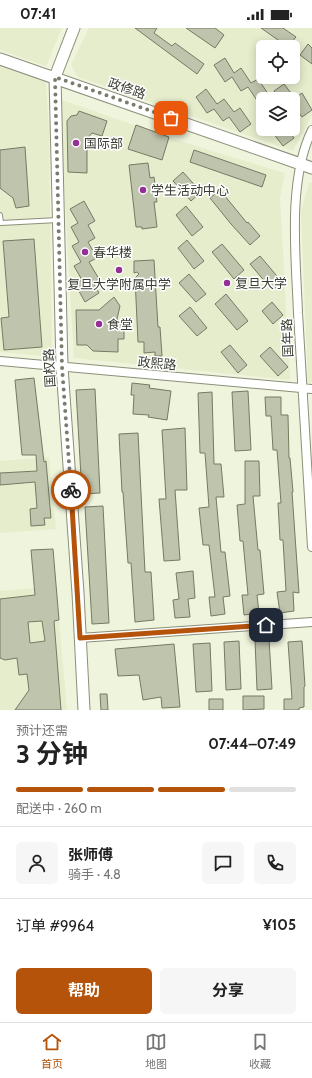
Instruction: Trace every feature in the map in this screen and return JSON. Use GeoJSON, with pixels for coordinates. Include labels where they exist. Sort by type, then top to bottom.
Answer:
{"type":"FeatureCollection","features":[{"type":"Feature","properties":{"kind":"street","name":"国权路"},"geometry":{"type":"LineString","coordinates":[[74,28],[55,77],[62,367],[84,710]]}},
{"type":"Feature","properties":{"kind":"street","name":"政修路"},"geometry":{"type":"LineString","coordinates":[[0,59],[312,168]]}},
{"type":"Feature","properties":{"kind":"street","name":"国年路"},"geometry":{"type":"LineString","coordinates":[[312,130],[301,164],[294,213],[302,388],[312,547]]}},
{"type":"Feature","properties":{"kind":"street","name":"政熙路"},"geometry":{"type":"LineString","coordinates":[[0,362],[312,389]]}},
{"type":"Feature","properties":{"kind":"street"},"geometry":{"type":"LineString","coordinates":[[80,638],[312,622]]}},
{"type":"Feature","properties":{"kind":"lane"},"geometry":{"type":"LineString","coordinates":[[0,215],[1,223],[59,220]]}},
{"type":"Feature","properties":{"kind":"shaded area"},"geometry":{"type":"Polygon","coordinates":[[[0,28],[62,28],[46,66],[0,50],[0,28]]]}},
{"type":"Feature","properties":{"kind":"shaded area"},"geometry":{"type":"Polygon","coordinates":[[[89,28],[312,28],[312,115],[293,151],[78,77],[71,65],[89,28]]]}},
{"type":"Feature","properties":{"kind":"shaded area","name":"复旦大学附属中学"},"geometry":{"type":"Polygon","coordinates":[[[0,67],[46,82],[49,131],[52,357],[0,352],[0,67]]]}},
{"type":"Feature","properties":{"kind":"shaded area"},"geometry":{"type":"Polygon","coordinates":[[[59,99],[189,144],[285,173],[280,198],[290,380],[74,358],[59,99]]]}},
{"type":"Feature","properties":{"kind":"shaded area","name":"复旦大学"},"geometry":{"type":"Polygon","coordinates":[[[309,182],[312,183],[312,382],[308,382],[301,212],[309,182]]]}},
{"type":"Feature","properties":{"kind":"shaded area"},"geometry":{"type":"Polygon","coordinates":[[[49,457],[56,529],[0,533],[0,461],[49,457]]]}},
{"type":"Feature","properties":{"kind":"shaded area"},"geometry":{"type":"Polygon","coordinates":[[[34,588],[37,619],[59,620],[67,710],[0,710],[0,591],[34,588]]]}},
{"type":"Feature","properties":{"kind":"building"},"geometry":{"type":"Polygon","coordinates":[[[135,28],[157,28],[154,33],[172,46],[175,43],[204,64],[197,74],[135,28]]]}},
{"type":"Feature","properties":{"kind":"building"},"geometry":{"type":"Polygon","coordinates":[[[186,28],[215,28],[224,35],[215,48],[186,28]]]}},
{"type":"Feature","properties":{"kind":"building"},"geometry":{"type":"Polygon","coordinates":[[[261,28],[283,28],[296,37],[294,40],[278,40],[261,28]]]}},
{"type":"Feature","properties":{"kind":"building"},"geometry":{"type":"Polygon","coordinates":[[[308,44],[312,48],[312,64],[300,55],[308,44]]]}},
{"type":"Feature","properties":{"kind":"building"},"geometry":{"type":"Polygon","coordinates":[[[225,58],[234,73],[241,68],[251,83],[256,80],[256,84],[261,84],[267,92],[256,92],[256,99],[248,87],[241,91],[232,77],[225,82],[214,65],[225,58]]]}},
{"type":"Feature","properties":{"kind":"building"},"geometry":{"type":"Polygon","coordinates":[[[284,84],[290,92],[275,92],[274,91],[284,84]]]}},
{"type":"Feature","properties":{"kind":"building"},"geometry":{"type":"Polygon","coordinates":[[[206,89],[217,104],[224,99],[234,112],[240,108],[251,124],[240,132],[229,117],[223,121],[214,109],[207,113],[196,97],[206,89]]]}},
{"type":"Feature","properties":{"kind":"building"},"geometry":{"type":"Polygon","coordinates":[[[302,93],[312,110],[302,117],[300,114],[300,94],[302,93]]]}},
{"type":"Feature","properties":{"kind":"building","name":"国际部"},"geometry":{"type":"Polygon","coordinates":[[[79,111],[107,121],[102,136],[92,133],[87,139],[87,173],[68,172],[67,121],[71,116],[77,115],[79,111]]]}},
{"type":"Feature","properties":{"kind":"building"},"geometry":{"type":"Polygon","coordinates":[[[136,125],[169,137],[162,160],[128,149],[136,125]]]}},
{"type":"Feature","properties":{"kind":"building"},"geometry":{"type":"Polygon","coordinates":[[[275,136],[292,136],[294,138],[283,146],[275,136]]]}},
{"type":"Feature","properties":{"kind":"building"},"geometry":{"type":"Polygon","coordinates":[[[25,147],[29,206],[16,208],[13,198],[0,188],[0,150],[25,147]]]}},
{"type":"Feature","properties":{"kind":"building"},"geometry":{"type":"Polygon","coordinates":[[[194,150],[266,175],[262,187],[190,162],[194,150]]]}},
{"type":"Feature","properties":{"kind":"building","name":"学生活动中心"},"geometry":{"type":"Polygon","coordinates":[[[148,163],[150,178],[154,177],[157,202],[154,202],[157,227],[142,229],[142,227],[136,227],[129,165],[148,163]]]}},
{"type":"Feature","properties":{"kind":"building"},"geometry":{"type":"Polygon","coordinates":[[[183,172],[201,192],[191,201],[173,181],[183,172]]]}},
{"type":"Feature","properties":{"kind":"building"},"geometry":{"type":"Polygon","coordinates":[[[220,190],[247,223],[248,222],[260,236],[250,245],[210,198],[220,190]]]}},
{"type":"Feature","properties":{"kind":"building","name":"春华楼"},"geometry":{"type":"Polygon","coordinates":[[[84,201],[95,221],[88,225],[95,238],[88,242],[97,258],[89,262],[99,279],[93,282],[99,293],[85,302],[75,284],[82,280],[74,266],[81,262],[72,246],[79,242],[71,227],[78,223],[70,209],[84,201]]]}},
{"type":"Feature","properties":{"kind":"building"},"geometry":{"type":"Polygon","coordinates":[[[186,206],[203,227],[192,236],[176,215],[186,206]]]}},
{"type":"Feature","properties":{"kind":"building"},"geometry":{"type":"Polygon","coordinates":[[[34,239],[42,347],[4,350],[1,318],[9,317],[3,241],[34,239]]]}},
{"type":"Feature","properties":{"kind":"building"},"geometry":{"type":"Polygon","coordinates":[[[187,240],[204,261],[194,269],[178,248],[187,240]]]}},
{"type":"Feature","properties":{"kind":"building"},"geometry":{"type":"Polygon","coordinates":[[[222,244],[244,270],[234,279],[212,252],[222,244]]]}},
{"type":"Feature","properties":{"kind":"building"},"geometry":{"type":"Polygon","coordinates":[[[260,256],[282,282],[272,290],[250,264],[260,256]]]}},
{"type":"Feature","properties":{"kind":"building"},"geometry":{"type":"Polygon","coordinates":[[[154,260],[158,327],[160,327],[162,356],[155,356],[155,352],[144,353],[144,342],[138,342],[135,278],[139,274],[137,272],[134,273],[134,261],[154,260]]]}},
{"type":"Feature","properties":{"kind":"building"},"geometry":{"type":"Polygon","coordinates":[[[189,274],[206,294],[196,302],[179,283],[189,274]]]}},
{"type":"Feature","properties":{"kind":"building"},"geometry":{"type":"Polygon","coordinates":[[[226,294],[248,321],[237,330],[215,304],[226,294]]]}},
{"type":"Feature","properties":{"kind":"building","name":"食堂"},"geometry":{"type":"Polygon","coordinates":[[[114,297],[120,306],[117,319],[124,330],[124,339],[118,339],[118,352],[93,351],[87,345],[77,345],[76,310],[99,310],[114,297]]]}},
{"type":"Feature","properties":{"kind":"building"},"geometry":{"type":"Polygon","coordinates":[[[272,302],[283,315],[273,324],[262,311],[272,302]]]}},
{"type":"Feature","properties":{"kind":"building"},"geometry":{"type":"Polygon","coordinates":[[[190,307],[207,328],[197,336],[179,316],[190,307]]]}},
{"type":"Feature","properties":{"kind":"building"},"geometry":{"type":"Polygon","coordinates":[[[230,345],[247,365],[238,373],[221,352],[230,345]]]}},
{"type":"Feature","properties":{"kind":"building"},"geometry":{"type":"Polygon","coordinates":[[[270,347],[288,367],[278,376],[260,356],[270,347]]]}},
{"type":"Feature","properties":{"kind":"building"},"geometry":{"type":"Polygon","coordinates":[[[34,378],[44,462],[46,461],[51,518],[44,518],[45,525],[31,526],[30,509],[37,508],[35,482],[0,485],[0,473],[37,471],[36,455],[22,455],[15,380],[34,378]]]}},
{"type":"Feature","properties":{"kind":"building"},"geometry":{"type":"Polygon","coordinates":[[[132,383],[150,385],[149,388],[171,391],[167,420],[148,417],[149,415],[133,414],[134,395],[131,395],[132,383]]]}},
{"type":"Feature","properties":{"kind":"building"},"geometry":{"type":"Polygon","coordinates":[[[95,389],[100,493],[82,494],[76,390],[95,389]]]}},
{"type":"Feature","properties":{"kind":"building"},"geometry":{"type":"Polygon","coordinates":[[[248,391],[251,450],[235,451],[232,392],[248,391]]]}},
{"type":"Feature","properties":{"kind":"building"},"geometry":{"type":"Polygon","coordinates":[[[212,392],[214,464],[221,464],[224,497],[216,497],[221,552],[225,552],[230,596],[223,597],[225,614],[211,616],[209,597],[215,597],[209,545],[203,545],[199,508],[209,507],[205,453],[200,453],[198,393],[212,392]]]}},
{"type":"Feature","properties":{"kind":"building"},"geometry":{"type":"Polygon","coordinates":[[[265,397],[281,397],[281,415],[288,415],[289,458],[293,492],[299,593],[293,592],[294,611],[280,613],[277,592],[286,591],[283,540],[280,540],[278,503],[281,503],[277,450],[273,450],[271,416],[266,416],[265,397]]]}},
{"type":"Feature","properties":{"kind":"building"},"geometry":{"type":"Polygon","coordinates":[[[185,428],[187,490],[175,490],[180,560],[164,561],[159,499],[166,499],[162,430],[185,428]]]}},
{"type":"Feature","properties":{"kind":"building"},"geometry":{"type":"Polygon","coordinates":[[[138,433],[145,572],[151,572],[154,620],[135,622],[131,563],[128,563],[119,434],[138,433]]]}},
{"type":"Feature","properties":{"kind":"building"},"geometry":{"type":"Polygon","coordinates":[[[245,461],[259,461],[260,496],[253,496],[264,594],[257,595],[259,613],[244,615],[242,595],[248,595],[243,541],[240,541],[237,505],[245,504],[245,461]]]}},
{"type":"Feature","properties":{"kind":"building"},"geometry":{"type":"Polygon","coordinates":[[[103,506],[109,623],[92,624],[85,507],[103,506]]]}},
{"type":"Feature","properties":{"kind":"building"},"geometry":{"type":"Polygon","coordinates":[[[53,549],[59,620],[54,621],[61,710],[15,710],[29,690],[27,674],[19,675],[17,658],[5,660],[0,658],[0,599],[35,595],[31,550],[53,549]],[[42,621],[28,622],[30,643],[45,641],[42,621]]]}},
{"type":"Feature","properties":{"kind":"building"},"geometry":{"type":"Polygon","coordinates":[[[193,571],[195,598],[188,599],[190,617],[175,618],[173,600],[179,599],[176,573],[193,571]]]}},
{"type":"Feature","properties":{"kind":"building"},"geometry":{"type":"Polygon","coordinates":[[[269,639],[272,689],[257,690],[255,640],[269,639]]]}},
{"type":"Feature","properties":{"kind":"building"},"geometry":{"type":"Polygon","coordinates":[[[239,641],[241,689],[226,690],[224,642],[239,641]]]}},
{"type":"Feature","properties":{"kind":"building"},"geometry":{"type":"Polygon","coordinates":[[[302,641],[305,686],[304,707],[299,708],[299,710],[284,710],[284,699],[292,699],[288,642],[302,641]]]}},
{"type":"Feature","properties":{"kind":"building"},"geometry":{"type":"Polygon","coordinates":[[[210,643],[212,691],[196,692],[193,644],[210,643]]]}},
{"type":"Feature","properties":{"kind":"building"},"geometry":{"type":"Polygon","coordinates":[[[174,644],[180,707],[162,708],[161,697],[143,700],[139,675],[118,676],[115,649],[174,644]]]}},
{"type":"Feature","properties":{"kind":"building"},"geometry":{"type":"Polygon","coordinates":[[[100,694],[107,694],[108,710],[101,710],[100,694]]]}},
{"type":"Feature","properties":{"kind":"building"},"geometry":{"type":"Polygon","coordinates":[[[243,696],[264,696],[264,709],[243,710],[243,696]]]}},
{"type":"Feature","properties":{"kind":"building"},"geometry":{"type":"Polygon","coordinates":[[[209,699],[223,699],[223,710],[209,710],[209,699]]]}},
{"type":"Feature","properties":{"kind":"way so far"},"geometry":{"type":"LineString","coordinates":[[71,490],[62,367],[55,77],[171,118]]}},
{"type":"Feature","properties":{"kind":"place","name":"国际部"},"geometry":{"type":"Point","coordinates":[76,143]}},
{"type":"Feature","properties":{"kind":"place","name":"学生活动中心"},"geometry":{"type":"Point","coordinates":[143,190]}},
{"type":"Feature","properties":{"kind":"place","name":"春华楼"},"geometry":{"type":"Point","coordinates":[85,252]}},
{"type":"Feature","properties":{"kind":"place","name":"复旦大学附属中学"},"geometry":{"type":"Point","coordinates":[119,270]}},
{"type":"Feature","properties":{"kind":"place","name":"复旦大学"},"geometry":{"type":"Point","coordinates":[227,283]}},
{"type":"Feature","properties":{"kind":"place","name":"食堂"},"geometry":{"type":"Point","coordinates":[99,324]}},
{"type":"Feature","properties":{"kind":"route"},"geometry":{"type":"LineString","coordinates":[[71,490],[80,638],[266,625]]}}]}
